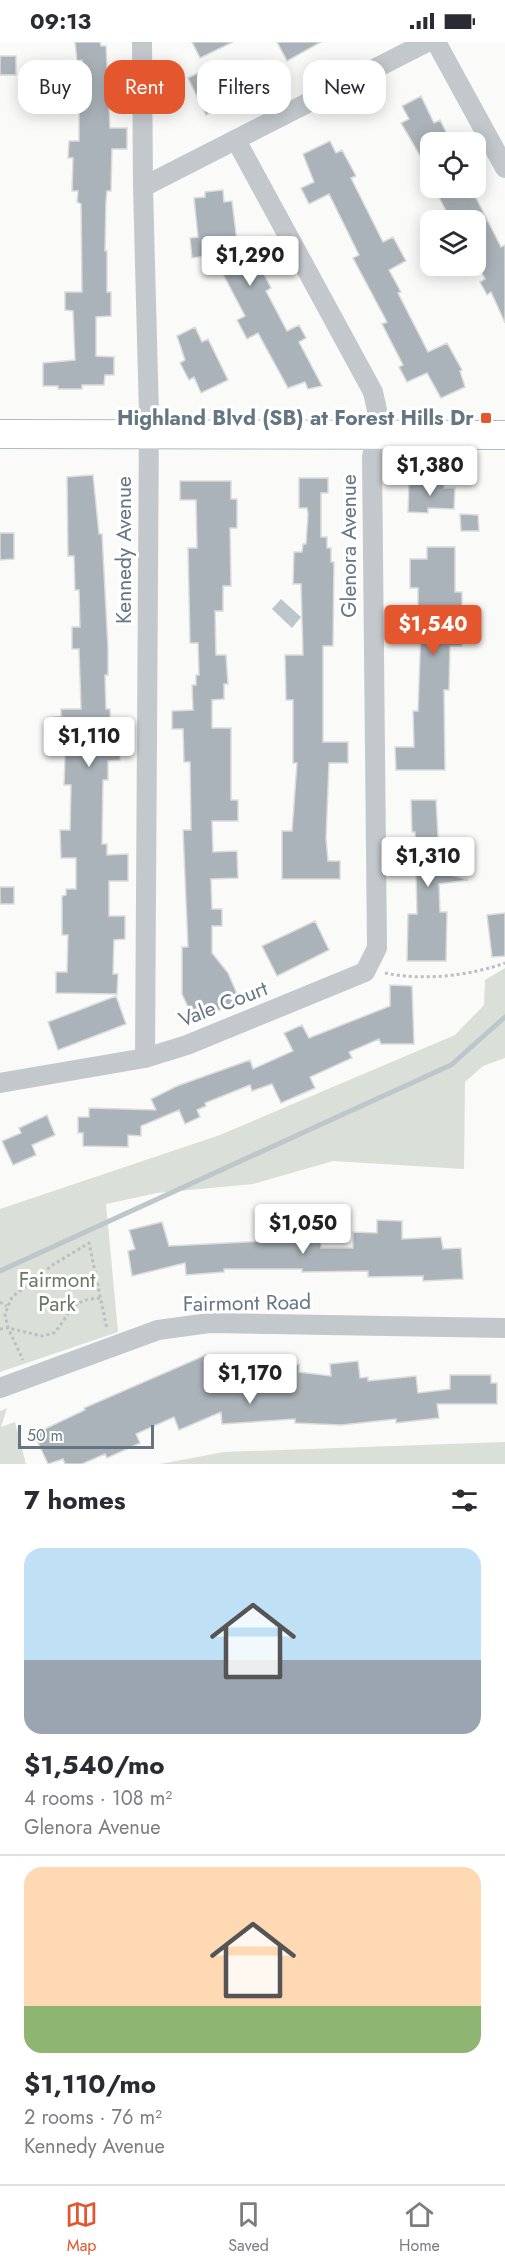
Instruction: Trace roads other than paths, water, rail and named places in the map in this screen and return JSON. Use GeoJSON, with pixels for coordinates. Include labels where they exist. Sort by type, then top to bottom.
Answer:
{"type":"FeatureCollection","features":[{"type":"Feature","properties":{"kind":"street","name":"Kennedy Avenue"},"geometry":{"type":"LineString","coordinates":[[142,42],[149,433],[146,1058]]}},
{"type":"Feature","properties":{"kind":"street"},"geometry":{"type":"LineString","coordinates":[[143,187],[427,42]]}},
{"type":"Feature","properties":{"kind":"street"},"geometry":{"type":"LineString","coordinates":[[436,42],[505,168]]}},
{"type":"Feature","properties":{"kind":"street","name":"Glenora Avenue"},"geometry":{"type":"LineString","coordinates":[[236,140],[373,392],[378,411],[372,457],[377,948],[365,972]]}},
{"type":"Feature","properties":{"kind":"street"},"geometry":{"type":"LineString","coordinates":[[0,434],[505,435]]}},
{"type":"Feature","properties":{"kind":"street","name":"Vale Court"},"geometry":{"type":"LineString","coordinates":[[0,1083],[146,1058],[198,1041],[365,972]]}},
{"type":"Feature","properties":{"kind":"street","name":"Fairmont Road"},"geometry":{"type":"LineString","coordinates":[[0,1388],[158,1330],[209,1323],[505,1328]]}},
{"type":"Feature","properties":{"kind":"waterway"},"geometry":{"type":"LineString","coordinates":[[0,1271],[451,1065],[505,1017]]}},
{"type":"Feature","properties":{"kind":"place","name":"Highland Blvd (SB) at Forest Hills Dr"},"geometry":{"type":"Point","coordinates":[486,418]}},
{"type":"Feature","properties":{"kind":"park label","name":"Fairmont Park"},"geometry":{"type":"Point","coordinates":[57,1292]}}]}
